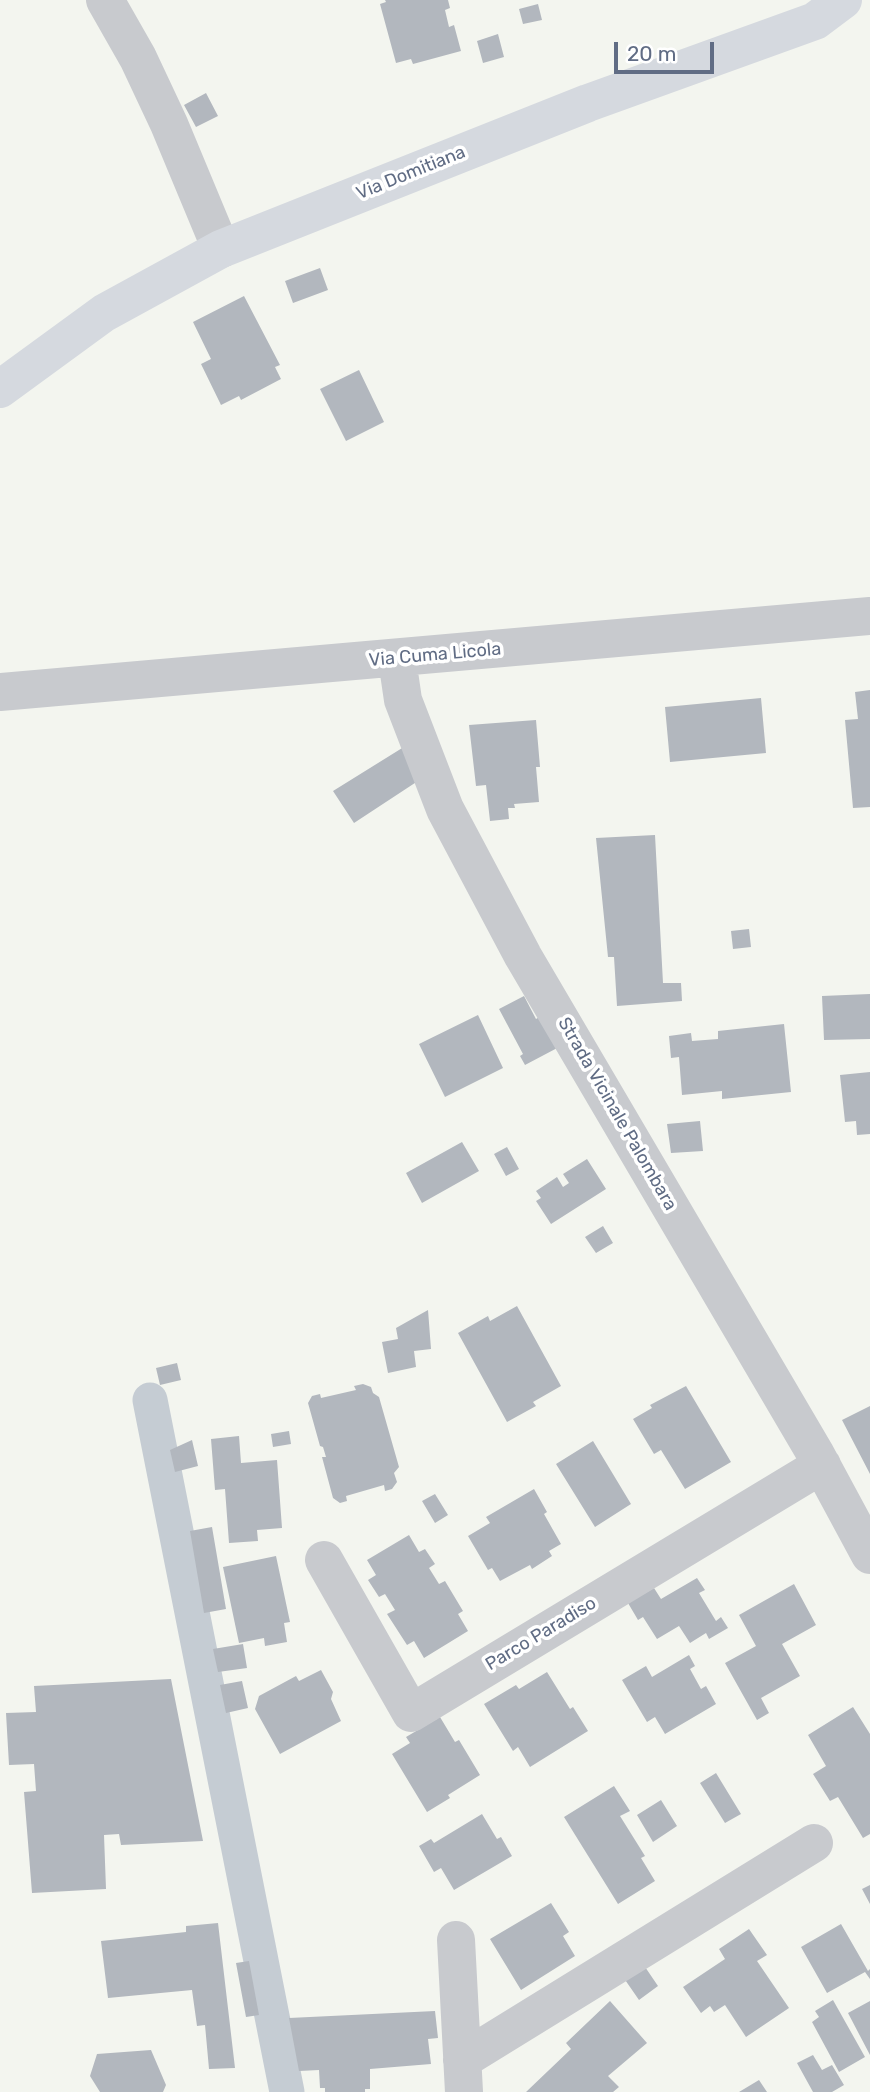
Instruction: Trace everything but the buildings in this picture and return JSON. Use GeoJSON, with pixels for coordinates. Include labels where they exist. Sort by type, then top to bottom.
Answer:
{"type":"FeatureCollection","features":[{"type":"Feature","properties":{"kind":"main road","name":"Via Domitiana"},"geometry":{"type":"LineString","coordinates":[[0,389],[104,313],[221,249],[588,103],[815,21],[843,0]]}},
{"type":"Feature","properties":{"kind":"street"},"geometry":{"type":"LineString","coordinates":[[105,0],[138,58],[164,113],[221,249]]}},
{"type":"Feature","properties":{"kind":"street","name":"Via Cuma Licola"},"geometry":{"type":"LineString","coordinates":[[0,692],[870,617]]}},
{"type":"Feature","properties":{"kind":"street","name":"Strada Vicinale Palombara"},"geometry":{"type":"LineString","coordinates":[[397,659],[403,700],[445,809],[523,956],[822,1465],[870,1555]]}},
{"type":"Feature","properties":{"kind":"street","name":"Parco Paradiso"},"geometry":{"type":"LineString","coordinates":[[324,1560],[411,1713],[822,1465]]}},
{"type":"Feature","properties":{"kind":"street"},"geometry":{"type":"LineString","coordinates":[[463,2076],[814,1843]]}},
{"type":"Feature","properties":{"kind":"street"},"geometry":{"type":"LineString","coordinates":[[456,1940],[463,2076]]}},
{"type":"Feature","properties":{"kind":"waterway"},"geometry":{"type":"LineString","coordinates":[[150,1400],[287,2092]]}}]}
